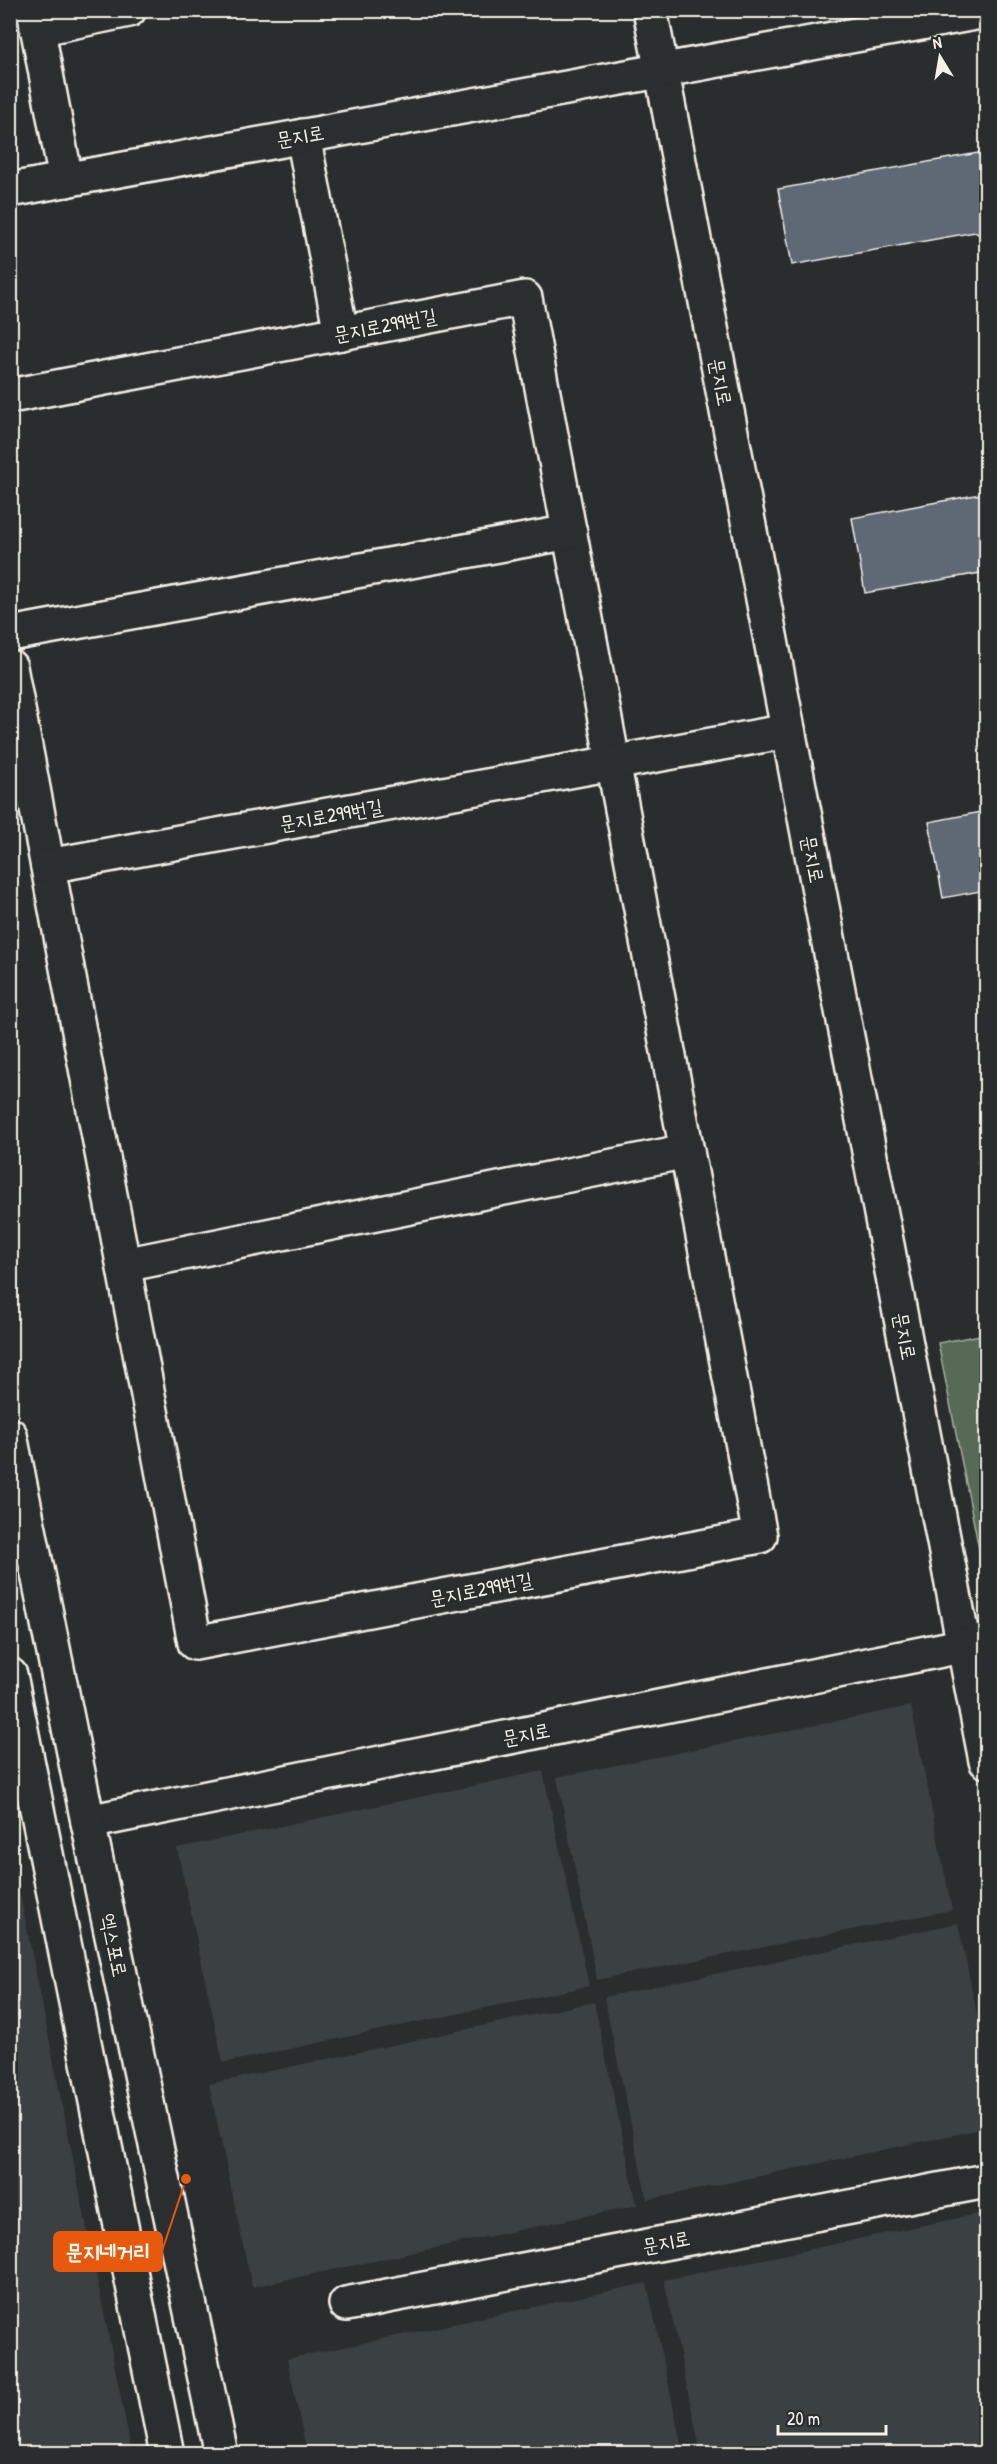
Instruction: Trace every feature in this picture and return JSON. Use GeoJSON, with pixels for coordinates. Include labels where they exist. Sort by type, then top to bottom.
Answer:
{"type":"FeatureCollection","features":[{"type":"Feature","properties":{"kind":"street"},"geometry":{"type":"LineString","coordinates":[[66,180],[35,20],[129,10]]}},
{"type":"Feature","properties":{"kind":"street","name":"문지로"},"geometry":{"type":"LineString","coordinates":[[650,10],[788,731],[975,1643],[987,1761]]}},
{"type":"Feature","properties":{"kind":"street","name":"문지로"},"geometry":{"type":"LineString","coordinates":[[10,190],[987,11]]}},
{"type":"Feature","properties":{"kind":"street"},"geometry":{"type":"LineString","coordinates":[[303,136],[341,333]]}},
{"type":"Feature","properties":{"kind":"street","name":"문지로299번길"},"geometry":{"type":"LineString","coordinates":[[10,396],[525,298],[760,1536],[195,1643],[10,667]]}},
{"type":"Feature","properties":{"kind":"street"},"geometry":{"type":"LineString","coordinates":[[10,634],[570,532]]}},
{"type":"Feature","properties":{"kind":"street","name":"문지로299번길"},"geometry":{"type":"LineString","coordinates":[[48,866],[788,731]]}},
{"type":"Feature","properties":{"kind":"street"},"geometry":{"type":"LineString","coordinates":[[124,1265],[687,1151]]}},
{"type":"Feature","properties":{"kind":"street","name":"엑스포로"},"geometry":{"type":"LineString","coordinates":[[10,1435],[88,1822],[221,2454]]}},
{"type":"Feature","properties":{"kind":"street","name":"문지로"},"geometry":{"type":"LineString","coordinates":[[88,1822],[975,1643]]}},
{"type":"Feature","properties":{"kind":"street"},"geometry":{"type":"LineString","coordinates":[[10,1675],[167,2454]]}},
{"type":"Feature","properties":{"kind":"street","name":"문지로"},"geometry":{"type":"LineString","coordinates":[[346,2304],[987,2181]]}},
{"type":"Feature","properties":{"kind":"shaded area"},"geometry":{"type":"Polygon","coordinates":[[[911,1706],[952,1910],[597,1980],[557,1777],[911,1706]]]}},
{"type":"Feature","properties":{"kind":"shaded area"},"geometry":{"type":"Polygon","coordinates":[[[543,1771],[589,1986],[223,2063],[177,1848],[543,1771]]]}},
{"type":"Feature","properties":{"kind":"shaded area"},"geometry":{"type":"Polygon","coordinates":[[[11,1849],[132,2453],[11,2453],[11,1849]]]}},
{"type":"Feature","properties":{"kind":"shaded area"},"geometry":{"type":"Polygon","coordinates":[[[958,1923],[986,2057],[986,2128],[647,2200],[604,1997],[958,1923]]]}},
{"type":"Feature","properties":{"kind":"shaded area"},"geometry":{"type":"Polygon","coordinates":[[[594,2002],[637,2205],[252,2287],[209,2084],[594,2002]]]}},
{"type":"Feature","properties":{"kind":"shaded area"},"geometry":{"type":"Polygon","coordinates":[[[986,2212],[986,2453],[701,2453],[664,2280],[986,2212]]]}},
{"type":"Feature","properties":{"kind":"shaded area"},"geometry":{"type":"Polygon","coordinates":[[[647,2283],[683,2453],[307,2453],[287,2359],[647,2283]]]}},
{"type":"Feature","properties":{"kind":"green space"},"geometry":{"type":"Polygon","coordinates":[[[986,1334],[986,1563],[981,1559],[938,1343],[986,1334]]]}},
{"type":"Feature","properties":{"kind":"building"},"geometry":{"type":"Polygon","coordinates":[[[986,148],[986,239],[975,232],[792,265],[778,189],[978,153],[986,148]]]}},
{"type":"Feature","properties":{"kind":"building"},"geometry":{"type":"Polygon","coordinates":[[[986,493],[986,572],[865,593],[852,518],[986,493]]]}},
{"type":"Feature","properties":{"kind":"building"},"geometry":{"type":"Polygon","coordinates":[[[986,811],[986,890],[943,898],[929,822],[986,811]]]}},
{"type":"Feature","properties":{"kind":"building"},"geometry":{"type":"Polygon","coordinates":[[[986,1160],[986,1207],[978,1161],[986,1160]]]}},
{"type":"Feature","properties":{"kind":"place","name":"문지네거리"},"geometry":{"type":"Point","coordinates":[186,2179]}}]}
